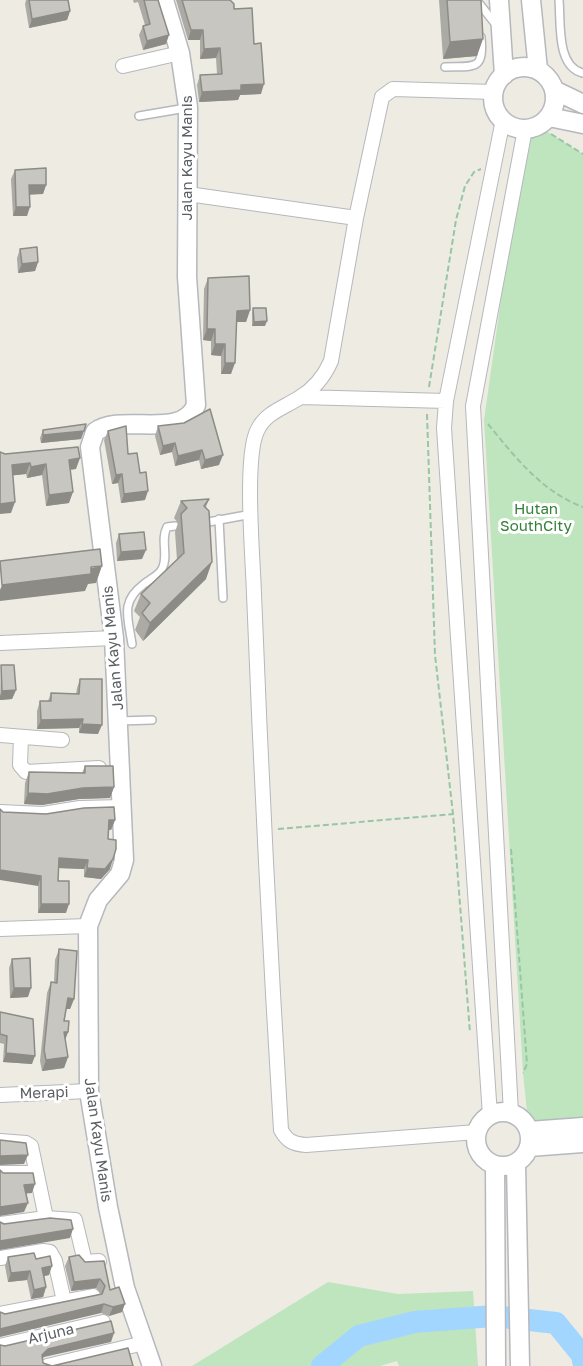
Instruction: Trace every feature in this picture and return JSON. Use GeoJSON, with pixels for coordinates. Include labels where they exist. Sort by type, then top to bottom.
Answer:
{"type":"FeatureCollection","features":[{"type":"Feature","properties":{"kind":"street","name":"Jalan Kayu Manis"},"geometry":{"type":"LineString","coordinates":[[152,1366],[125,1288],[112,1231],[89,1091],[88,926],[98,900],[123,866],[123,807],[114,638],[84,448],[95,432],[105,426],[184,420],[193,413],[196,397],[187,277],[188,107],[180,53],[164,0]]}},
{"type":"Feature","properties":{"kind":"street"},"geometry":{"type":"LineString","coordinates":[[499,0],[504,75]]}},
{"type":"Feature","properties":{"kind":"street"},"geometry":{"type":"LineString","coordinates":[[531,0],[538,70]]}},
{"type":"Feature","properties":{"kind":"street"},"geometry":{"type":"LineString","coordinates":[[123,66],[180,53]]}},
{"type":"Feature","properties":{"kind":"street"},"geometry":{"type":"LineString","coordinates":[[511,1113],[473,406],[537,124],[555,99],[554,90],[548,78],[538,70],[526,67],[515,69],[504,75],[494,92],[497,112],[513,127],[537,124],[583,124]]}},
{"type":"Feature","properties":{"kind":"street"},"geometry":{"type":"LineString","coordinates":[[477,1132],[306,1145],[294,1144],[285,1139],[280,1130],[263,830],[252,514],[252,448],[257,431],[267,416],[301,397],[323,378],[331,361],[356,218],[382,97],[393,89],[494,92]]}},
{"type":"Feature","properties":{"kind":"street"},"geometry":{"type":"LineString","coordinates":[[554,90],[583,104]]}},
{"type":"Feature","properties":{"kind":"street"},"geometry":{"type":"LineString","coordinates":[[490,1116],[444,428],[446,401],[503,120]]}},
{"type":"Feature","properties":{"kind":"street"},"geometry":{"type":"LineString","coordinates":[[188,194],[356,218]]}},
{"type":"Feature","properties":{"kind":"street"},"geometry":{"type":"LineString","coordinates":[[301,397],[446,401]]}},
{"type":"Feature","properties":{"kind":"street"},"geometry":{"type":"LineString","coordinates":[[0,643],[114,638]]}},
{"type":"Feature","properties":{"kind":"street"},"geometry":{"type":"LineString","coordinates":[[0,735],[62,740]]}},
{"type":"Feature","properties":{"kind":"street"},"geometry":{"type":"LineString","coordinates":[[21,737],[20,765],[26,772],[121,766]]}},
{"type":"Feature","properties":{"kind":"street"},"geometry":{"type":"LineString","coordinates":[[0,812],[43,814],[80,808],[123,807]]}},
{"type":"Feature","properties":{"kind":"street"},"geometry":{"type":"LineString","coordinates":[[0,928],[88,926]]}},
{"type":"Feature","properties":{"kind":"street","name":"Merapi"},"geometry":{"type":"LineString","coordinates":[[0,1095],[89,1091]]}},
{"type":"Feature","properties":{"kind":"street"},"geometry":{"type":"LineString","coordinates":[[516,1163],[495,1165],[479,1152],[477,1132],[490,1116],[500,1112],[511,1113],[525,1123],[529,1139],[516,1163],[520,1366]]}},
{"type":"Feature","properties":{"kind":"street"},"geometry":{"type":"LineString","coordinates":[[529,1139],[583,1127]]}},
{"type":"Feature","properties":{"kind":"street"},"geometry":{"type":"LineString","coordinates":[[529,1139],[583,1143]]}},
{"type":"Feature","properties":{"kind":"street"},"geometry":{"type":"LineString","coordinates":[[0,1141],[29,1143],[46,1218]]}},
{"type":"Feature","properties":{"kind":"street"},"geometry":{"type":"LineString","coordinates":[[495,1165],[496,1366]]}},
{"type":"Feature","properties":{"kind":"street"},"geometry":{"type":"LineString","coordinates":[[0,1173],[36,1173]]}},
{"type":"Feature","properties":{"kind":"street"},"geometry":{"type":"LineString","coordinates":[[0,1224],[46,1218],[75,1220],[85,1262],[99,1261]]}},
{"type":"Feature","properties":{"kind":"street"},"geometry":{"type":"LineString","coordinates":[[0,1258],[50,1252],[56,1261],[64,1301]]}},
{"type":"Feature","properties":{"kind":"street"},"geometry":{"type":"LineString","coordinates":[[0,1314],[93,1296]]}},
{"type":"Feature","properties":{"kind":"street","name":"Arjuna"},"geometry":{"type":"LineString","coordinates":[[0,1346],[103,1322]]}},
{"type":"Feature","properties":{"kind":"street"},"geometry":{"type":"LineString","coordinates":[[47,1366],[144,1343]]}},
{"type":"Feature","properties":{"kind":"lane"},"geometry":{"type":"LineString","coordinates":[[559,0],[566,60],[572,69],[583,73]]}},
{"type":"Feature","properties":{"kind":"lane"},"geometry":{"type":"LineString","coordinates":[[478,1],[502,33]]}},
{"type":"Feature","properties":{"kind":"lane"},"geometry":{"type":"LineString","coordinates":[[478,1],[479,13]]}},
{"type":"Feature","properties":{"kind":"lane"},"geometry":{"type":"LineString","coordinates":[[445,67],[480,63],[483,58],[480,24]]}},
{"type":"Feature","properties":{"kind":"lane"},"geometry":{"type":"LineString","coordinates":[[139,116],[188,107]]}},
{"type":"Feature","properties":{"kind":"lane"},"geometry":{"type":"LineString","coordinates":[[203,523],[252,514]]}},
{"type":"Feature","properties":{"kind":"lane"},"geometry":{"type":"LineString","coordinates":[[219,519],[223,598]]}},
{"type":"Feature","properties":{"kind":"lane"},"geometry":{"type":"LineString","coordinates":[[132,644],[127,607],[129,597],[162,570],[165,561],[164,532],[167,527],[175,526]]}},
{"type":"Feature","properties":{"kind":"lane"},"geometry":{"type":"LineString","coordinates":[[119,721],[152,720]]}},
{"type":"Feature","properties":{"kind":"path"},"geometry":{"type":"LineString","coordinates":[[537,124],[583,154]]}},
{"type":"Feature","properties":{"kind":"path"},"geometry":{"type":"LineString","coordinates":[[485,431],[484,420],[518,460],[545,486],[558,496],[583,507]]}},
{"type":"Feature","properties":{"kind":"path"},"geometry":{"type":"LineString","coordinates":[[263,830],[469,813]]}},
{"type":"Feature","properties":{"kind":"path"},"geometry":{"type":"LineString","coordinates":[[509,1082],[523,1073],[527,1064],[511,846]]}},
{"type":"Feature","properties":{"kind":"green space","name":"Hutan SouthCity"},"geometry":{"type":"Polygon","coordinates":[[[538,126],[583,154],[583,1127],[529,1131],[523,1073],[484,420],[525,129],[538,126]]]}},
{"type":"Feature","properties":{"kind":"green space"},"geometry":{"type":"Polygon","coordinates":[[[328,1282],[398,1294],[473,1291],[478,1366],[399,1366],[397,1361],[380,1366],[192,1366],[328,1282]]]}},
{"type":"Feature","properties":{"kind":"building"},"geometry":{"type":"Polygon","coordinates":[[[29,0],[68,0],[70,11],[32,19],[29,0]]]}},
{"type":"Feature","properties":{"kind":"building"},"geometry":{"type":"Polygon","coordinates":[[[144,0],[158,0],[169,35],[147,41],[143,26],[150,24],[144,0]]]}},
{"type":"Feature","properties":{"kind":"building"},"geometry":{"type":"Polygon","coordinates":[[[182,0],[230,0],[234,4],[234,9],[252,8],[254,44],[261,43],[264,84],[241,85],[241,90],[202,92],[200,75],[222,74],[220,48],[204,49],[203,30],[191,30],[182,0]]]}},
{"type":"Feature","properties":{"kind":"building"},"geometry":{"type":"Polygon","coordinates":[[[447,0],[481,0],[483,39],[450,42],[447,0]]]}},
{"type":"Feature","properties":{"kind":"building"},"geometry":{"type":"Polygon","coordinates":[[[46,168],[46,185],[29,185],[30,207],[16,207],[15,170],[46,168]]]}},
{"type":"Feature","properties":{"kind":"building"},"geometry":{"type":"Polygon","coordinates":[[[37,247],[38,262],[22,264],[20,249],[37,247]]]}},
{"type":"Feature","properties":{"kind":"building"},"geometry":{"type":"Polygon","coordinates":[[[249,276],[250,310],[237,311],[235,363],[225,363],[225,344],[215,344],[215,329],[207,329],[208,278],[249,276]]]}},
{"type":"Feature","properties":{"kind":"building"},"geometry":{"type":"Polygon","coordinates":[[[253,308],[266,308],[267,321],[254,322],[253,308]]]}},
{"type":"Feature","properties":{"kind":"building"},"geometry":{"type":"Polygon","coordinates":[[[210,409],[223,455],[205,460],[202,450],[178,456],[175,443],[163,446],[158,426],[184,423],[210,409]]]}},
{"type":"Feature","properties":{"kind":"building"},"geometry":{"type":"Polygon","coordinates":[[[86,424],[84,431],[43,435],[43,430],[86,424]]]}},
{"type":"Feature","properties":{"kind":"building"},"geometry":{"type":"Polygon","coordinates":[[[126,426],[128,454],[137,453],[140,473],[146,472],[148,491],[124,494],[122,474],[116,475],[108,431],[126,426]]]}},
{"type":"Feature","properties":{"kind":"building"},"geometry":{"type":"Polygon","coordinates":[[[78,447],[80,458],[69,460],[73,492],[49,495],[46,464],[31,467],[30,463],[12,465],[15,502],[0,504],[0,452],[5,454],[78,447]]]}},
{"type":"Feature","properties":{"kind":"building"},"geometry":{"type":"Polygon","coordinates":[[[209,499],[204,506],[209,511],[212,562],[150,623],[142,613],[150,603],[141,594],[184,553],[181,514],[187,508],[181,501],[209,499]]]}},
{"type":"Feature","properties":{"kind":"building"},"geometry":{"type":"Polygon","coordinates":[[[144,532],[146,550],[121,552],[119,534],[144,532]]]}},
{"type":"Feature","properties":{"kind":"building"},"geometry":{"type":"Polygon","coordinates":[[[100,549],[102,566],[91,567],[91,574],[2,585],[0,561],[100,549]]]}},
{"type":"Feature","properties":{"kind":"building"},"geometry":{"type":"Polygon","coordinates":[[[1,665],[14,665],[16,690],[2,691],[1,665]]]}},
{"type":"Feature","properties":{"kind":"building"},"geometry":{"type":"Polygon","coordinates":[[[80,679],[102,679],[102,725],[82,724],[83,719],[41,720],[40,701],[51,701],[51,693],[79,694],[80,679]]]}},
{"type":"Feature","properties":{"kind":"building"},"geometry":{"type":"Polygon","coordinates":[[[85,766],[113,766],[114,787],[83,788],[47,794],[28,793],[29,772],[85,773],[85,766]]]}},
{"type":"Feature","properties":{"kind":"building"},"geometry":{"type":"Polygon","coordinates":[[[114,807],[115,820],[109,820],[108,839],[116,840],[116,849],[113,859],[105,869],[87,868],[88,860],[59,858],[58,881],[69,881],[69,904],[41,904],[41,876],[0,870],[0,809],[3,812],[46,814],[84,808],[114,807]]]}},
{"type":"Feature","properties":{"kind":"building"},"geometry":{"type":"Polygon","coordinates":[[[59,949],[77,951],[74,999],[68,998],[64,1021],[69,1021],[68,1032],[64,1032],[68,1057],[46,1060],[44,1050],[51,982],[57,983],[59,949]]]}},
{"type":"Feature","properties":{"kind":"building"},"geometry":{"type":"Polygon","coordinates":[[[30,958],[31,988],[14,988],[12,959],[30,958]]]}},
{"type":"Feature","properties":{"kind":"building"},"geometry":{"type":"Polygon","coordinates":[[[0,1012],[33,1019],[35,1056],[6,1053],[7,1036],[0,1034],[0,1012]]]}},
{"type":"Feature","properties":{"kind":"building"},"geometry":{"type":"Polygon","coordinates":[[[0,1140],[26,1143],[28,1155],[0,1156],[0,1140]]]}},
{"type":"Feature","properties":{"kind":"building"},"geometry":{"type":"Polygon","coordinates":[[[0,1170],[3,1173],[33,1173],[35,1184],[24,1185],[28,1203],[0,1207],[0,1170]]]}},
{"type":"Feature","properties":{"kind":"building"},"geometry":{"type":"Polygon","coordinates":[[[50,1218],[71,1220],[73,1229],[0,1241],[0,1222],[4,1224],[50,1218]]]}},
{"type":"Feature","properties":{"kind":"building"},"geometry":{"type":"Polygon","coordinates":[[[34,1253],[36,1259],[50,1256],[52,1266],[42,1268],[46,1287],[34,1290],[30,1271],[11,1273],[8,1257],[34,1253]]]}},
{"type":"Feature","properties":{"kind":"building"},"geometry":{"type":"Polygon","coordinates":[[[79,1255],[85,1262],[104,1261],[110,1290],[119,1287],[125,1304],[113,1307],[104,1304],[0,1329],[0,1312],[5,1314],[102,1294],[105,1286],[100,1279],[74,1282],[69,1257],[79,1255]]]}},
{"type":"Feature","properties":{"kind":"building"},"geometry":{"type":"Polygon","coordinates":[[[111,1321],[114,1333],[48,1349],[42,1355],[43,1363],[52,1366],[0,1366],[0,1345],[5,1346],[111,1321]]]}},
{"type":"Feature","properties":{"kind":"building"},"geometry":{"type":"Polygon","coordinates":[[[128,1348],[133,1366],[52,1366],[128,1348]]]}},
{"type":"Feature","properties":{"kind":"waterway"},"geometry":{"type":"LineString","coordinates":[[322,1366],[359,1336],[415,1322],[493,1316],[556,1323],[582,1355],[583,1361]]}}]}
